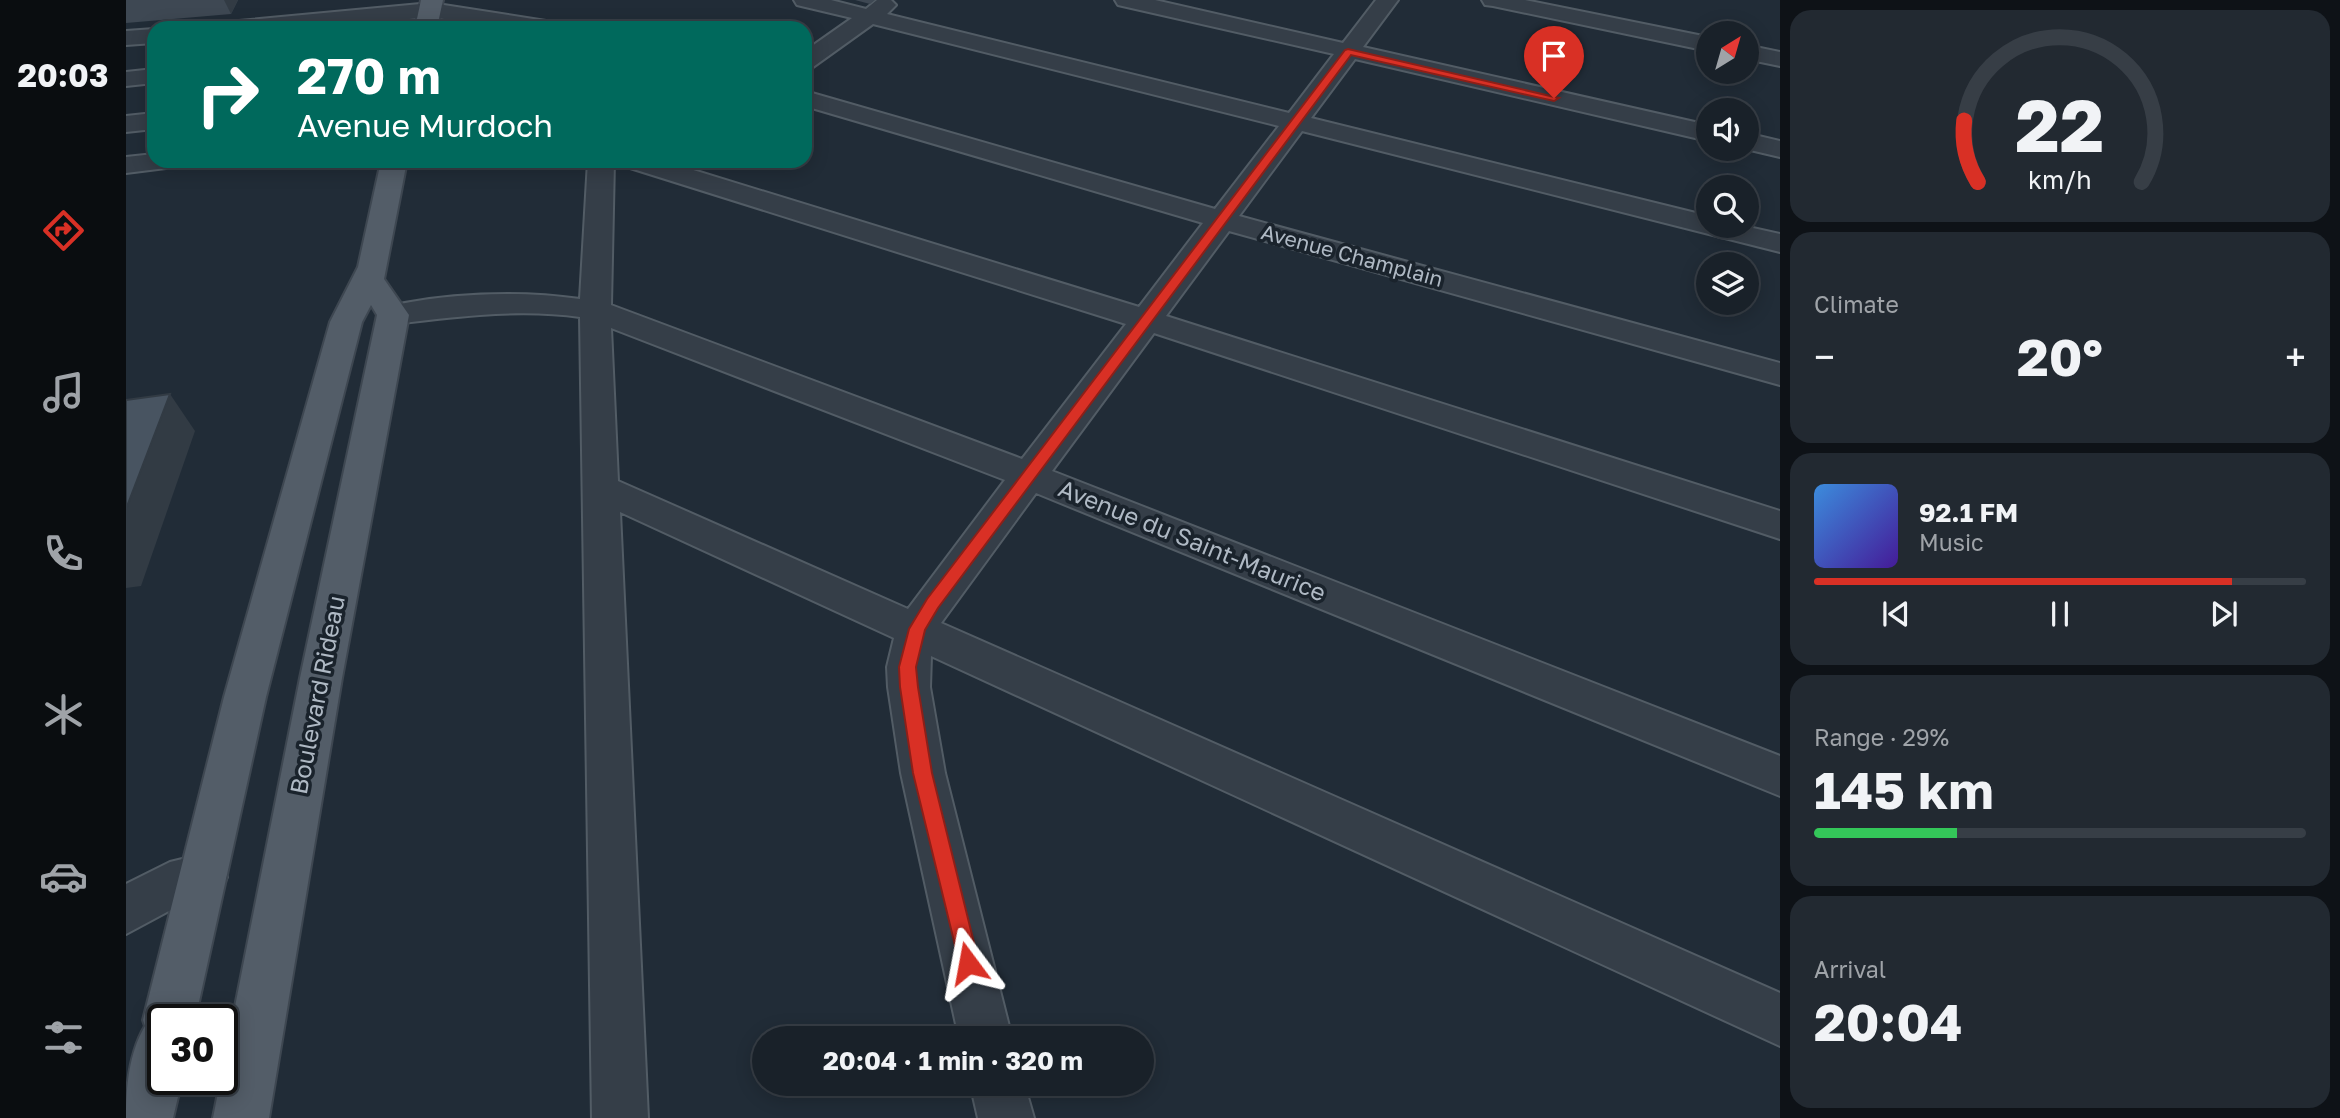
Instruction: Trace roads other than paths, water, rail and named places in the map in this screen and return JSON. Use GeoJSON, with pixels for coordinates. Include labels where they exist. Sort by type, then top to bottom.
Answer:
{"type":"FeatureCollection","features":[{"type":"Feature","properties":{"kind":"main road"},"geometry":{"type":"LineString","coordinates":[[173,1004],[245,697],[346,321],[371,273],[393,168]]}},
{"type":"Feature","properties":{"kind":"main road"},"geometry":{"type":"LineString","coordinates":[[371,273],[393,315]]}},
{"type":"Feature","properties":{"kind":"main road","name":"Boulevard Rideau"},"geometry":{"type":"LineString","coordinates":[[241,1118],[316,705],[393,315]]}},
{"type":"Feature","properties":{"kind":"main road"},"geometry":{"type":"LineString","coordinates":[[145,1118],[151,1095]]}},
{"type":"Feature","properties":{"kind":"street"},"geometry":{"type":"LineString","coordinates":[[805,0],[1696,222]]}},
{"type":"Feature","properties":{"kind":"street"},"geometry":{"type":"LineString","coordinates":[[812,57],[892,0]]}},
{"type":"Feature","properties":{"kind":"street"},"geometry":{"type":"LineString","coordinates":[[1126,0],[1696,129]]}},
{"type":"Feature","properties":{"kind":"street"},"geometry":{"type":"LineString","coordinates":[[983,1026],[922,773],[908,667],[917,629],[933,603],[1387,0]]}},
{"type":"Feature","properties":{"kind":"street"},"geometry":{"type":"LineString","coordinates":[[1493,0],[1696,42]]}},
{"type":"Feature","properties":{"kind":"street"},"geometry":{"type":"LineString","coordinates":[[366,21],[430,13],[492,21]]}},
{"type":"Feature","properties":{"kind":"street"},"geometry":{"type":"LineString","coordinates":[[126,38],[147,36]]}},
{"type":"Feature","properties":{"kind":"street"},"geometry":{"type":"LineString","coordinates":[[1759,55],[1780,59]]}},
{"type":"Feature","properties":{"kind":"street"},"geometry":{"type":"LineString","coordinates":[[126,79],[147,77]]}},
{"type":"Feature","properties":{"kind":"street","name":"Avenue Champlain"},"geometry":{"type":"LineString","coordinates":[[812,100],[1222,220],[1780,374]]}},
{"type":"Feature","properties":{"kind":"street"},"geometry":{"type":"LineString","coordinates":[[126,124],[147,122]]}},
{"type":"Feature","properties":{"kind":"street"},"geometry":{"type":"LineString","coordinates":[[1759,144],[1780,149]]}},
{"type":"Feature","properties":{"kind":"street"},"geometry":{"type":"LineString","coordinates":[[126,165],[147,163]]}},
{"type":"Feature","properties":{"kind":"street"},"geometry":{"type":"LineString","coordinates":[[601,168],[595,310],[620,1118]]}},
{"type":"Feature","properties":{"kind":"street"},"geometry":{"type":"LineString","coordinates":[[658,168],[1147,320],[1780,525]]}},
{"type":"Feature","properties":{"kind":"street"},"geometry":{"type":"LineString","coordinates":[[1759,238],[1780,243]]}},
{"type":"Feature","properties":{"kind":"street","name":"Avenue du Saint-Maurice"},"geometry":{"type":"LineString","coordinates":[[393,315],[473,305],[560,305],[595,310],[1030,476],[1780,776]]}},
{"type":"Feature","properties":{"kind":"street"},"geometry":{"type":"LineString","coordinates":[[601,488],[1780,1020]]}},
{"type":"Feature","properties":{"kind":"street"},"geometry":{"type":"LineString","coordinates":[[126,910],[170,885],[202,877]]}},
{"type":"Feature","properties":{"kind":"street"},"geometry":{"type":"LineString","coordinates":[[1001,1096],[1006,1118]]}}]}
